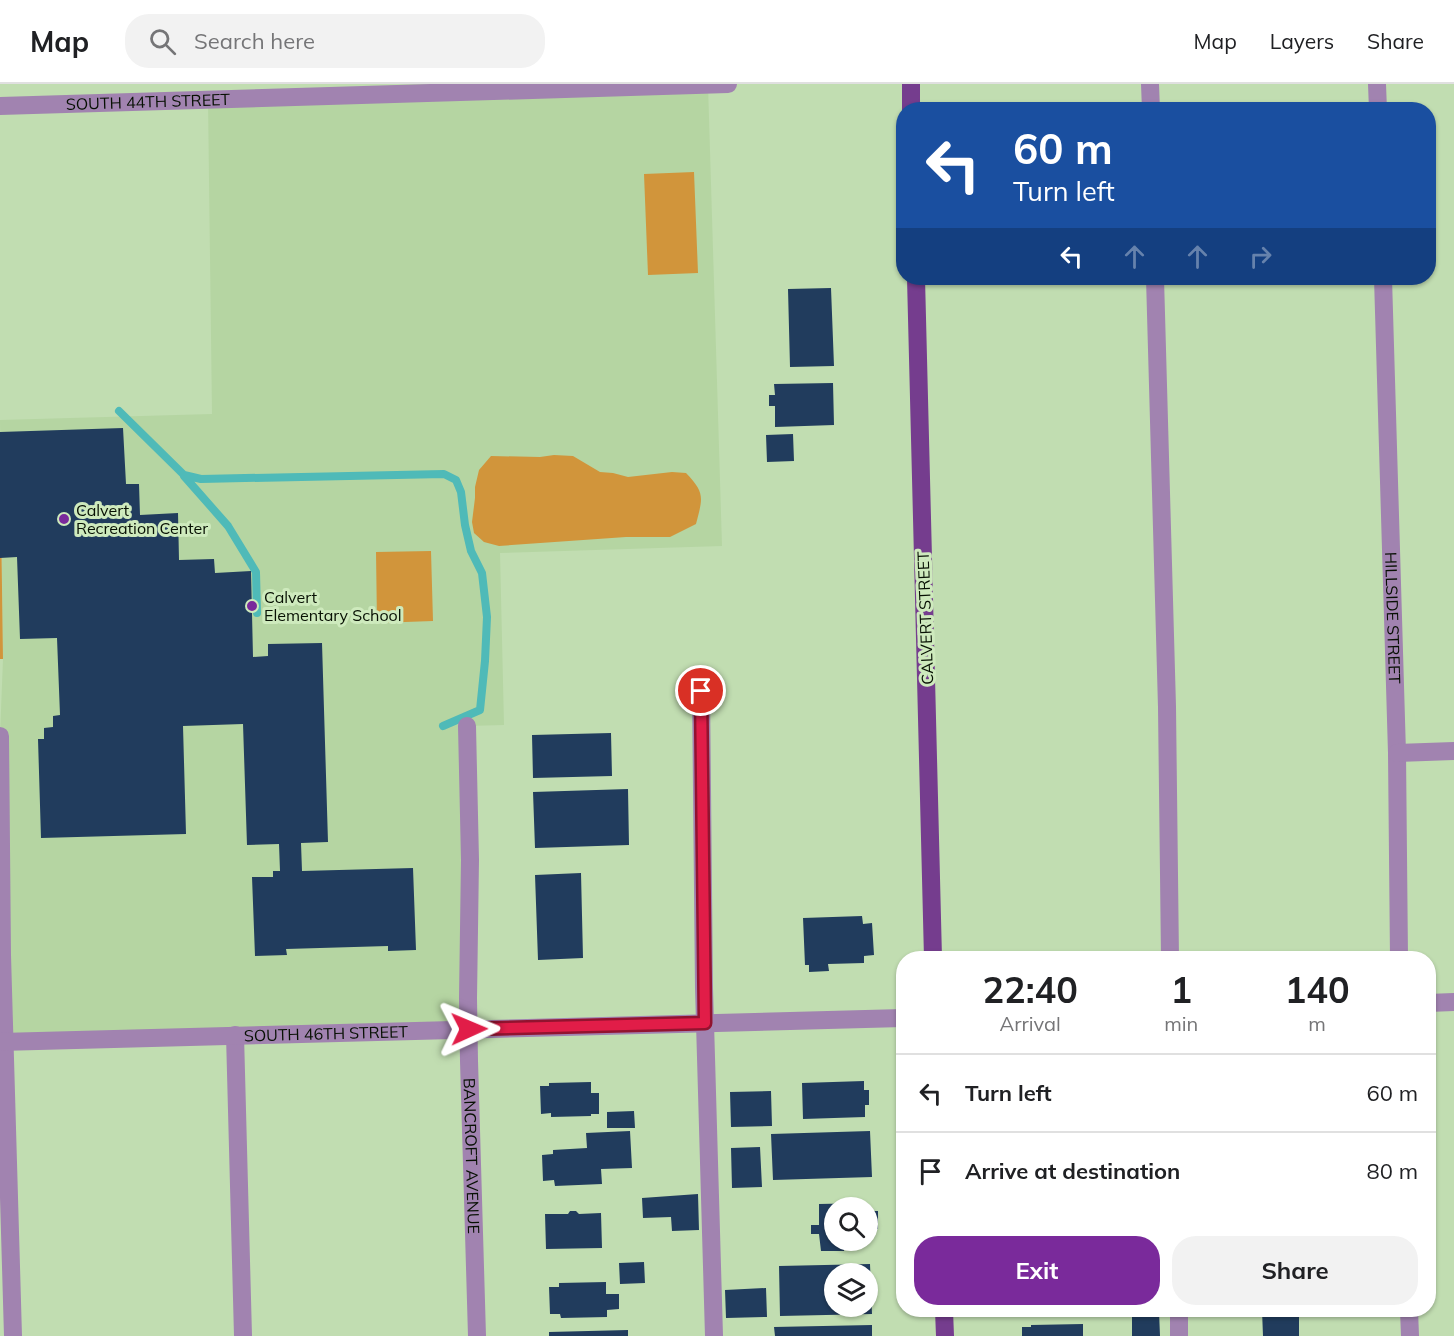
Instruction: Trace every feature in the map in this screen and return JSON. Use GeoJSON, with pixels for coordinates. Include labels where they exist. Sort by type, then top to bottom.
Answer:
{"type":"FeatureCollection","features":[{"type":"Feature","properties":{"kind":"main road"},"geometry":{"type":"LineString","coordinates":[[911,84],[911,102]]}},
{"type":"Feature","properties":{"kind":"main road","name":"CALVERT STREET"},"geometry":{"type":"LineString","coordinates":[[916,285],[933,951]]}},
{"type":"Feature","properties":{"kind":"main road"},"geometry":{"type":"LineString","coordinates":[[944,1317],[945,1336]]}},
{"type":"Feature","properties":{"kind":"street","name":"SOUTH 44TH STREET"},"geometry":{"type":"LineString","coordinates":[[0,106],[728,84]]}},
{"type":"Feature","properties":{"kind":"street"},"geometry":{"type":"LineString","coordinates":[[1150,84],[1151,102]]}},
{"type":"Feature","properties":{"kind":"street"},"geometry":{"type":"LineString","coordinates":[[1377,84],[1378,102]]}},
{"type":"Feature","properties":{"kind":"street"},"geometry":{"type":"LineString","coordinates":[[1155,285],[1167,707],[1170,951]]}},
{"type":"Feature","properties":{"kind":"street","name":"HILLSIDE STREET"},"geometry":{"type":"LineString","coordinates":[[1383,285],[1397,753],[1399,951]]}},
{"type":"Feature","properties":{"kind":"street"},"geometry":{"type":"LineString","coordinates":[[701,691],[705,1023],[714,1336]]}},
{"type":"Feature","properties":{"kind":"street","name":"BANCROFT AVENUE"},"geometry":{"type":"LineString","coordinates":[[467,726],[470,860],[469,1061],[477,1336]]}},
{"type":"Feature","properties":{"kind":"street"},"geometry":{"type":"LineString","coordinates":[[0,736],[2,1042],[13,1336]]}},
{"type":"Feature","properties":{"kind":"street"},"geometry":{"type":"LineString","coordinates":[[1397,753],[1454,751]]}},
{"type":"Feature","properties":{"kind":"street"},"geometry":{"type":"LineString","coordinates":[[1436,1003],[1454,1002]]}},
{"type":"Feature","properties":{"kind":"street","name":"SOUTH 46TH STREET"},"geometry":{"type":"LineString","coordinates":[[2,1042],[896,1018]]}},
{"type":"Feature","properties":{"kind":"street"},"geometry":{"type":"LineString","coordinates":[[235,1035],[243,1336]]}},
{"type":"Feature","properties":{"kind":"street"},"geometry":{"type":"LineString","coordinates":[[1179,1317],[1179,1336]]}},
{"type":"Feature","properties":{"kind":"street"},"geometry":{"type":"LineString","coordinates":[[1409,1317],[1410,1336]]}},
{"type":"Feature","properties":{"kind":"shaded area","name":"Calvert Elementary School"},"geometry":{"type":"Polygon","coordinates":[[[708,85],[722,546],[500,553],[504,725],[467,726],[469,1029],[5,1042],[0,736],[3,659],[0,420],[212,414],[208,100],[708,85]]]}},
{"type":"Feature","properties":{"kind":"shaded area"},"geometry":{"type":"Polygon","coordinates":[[[694,172],[698,273],[648,275],[644,174],[694,172]]]}},
{"type":"Feature","properties":{"kind":"shaded area"},"geometry":{"type":"Polygon","coordinates":[[[0,443],[3,659],[0,659],[0,443]]]}},
{"type":"Feature","properties":{"kind":"shaded area"},"geometry":{"type":"Polygon","coordinates":[[[491,456],[573,456],[600,472],[628,477],[672,472],[686,473],[697,486],[701,496],[696,524],[670,537],[626,537],[499,546],[484,542],[474,533],[472,522],[475,487],[479,470],[491,456]]]}},
{"type":"Feature","properties":{"kind":"shaded area"},"geometry":{"type":"Polygon","coordinates":[[[431,551],[433,621],[377,623],[376,552],[431,551]]]}},
{"type":"Feature","properties":{"kind":"building"},"geometry":{"type":"Polygon","coordinates":[[[831,288],[834,366],[790,367],[788,289],[831,288]]]}},
{"type":"Feature","properties":{"kind":"building"},"geometry":{"type":"Polygon","coordinates":[[[833,383],[834,425],[775,427],[775,406],[769,406],[769,395],[775,395],[774,384],[833,383]]]}},
{"type":"Feature","properties":{"kind":"building","name":"Calvert Elementary School"},"geometry":{"type":"Polygon","coordinates":[[[123,428],[126,484],[139,484],[140,515],[178,513],[179,560],[214,559],[215,573],[251,571],[253,657],[268,656],[268,644],[322,643],[328,842],[301,843],[302,871],[413,868],[416,950],[388,951],[388,946],[286,949],[287,955],[255,956],[252,877],[273,877],[273,871],[280,871],[279,844],[247,845],[243,724],[183,726],[186,834],[41,838],[38,739],[44,739],[44,728],[53,727],[53,716],[60,715],[57,638],[20,639],[17,557],[0,558],[0,432],[123,428]]]}},
{"type":"Feature","properties":{"kind":"building"},"geometry":{"type":"Polygon","coordinates":[[[793,434],[794,461],[767,462],[766,435],[793,434]]]}},
{"type":"Feature","properties":{"kind":"building"},"geometry":{"type":"Polygon","coordinates":[[[611,733],[612,776],[533,778],[532,735],[611,733]]]}},
{"type":"Feature","properties":{"kind":"building"},"geometry":{"type":"Polygon","coordinates":[[[628,789],[629,845],[535,848],[533,792],[628,789]]]}},
{"type":"Feature","properties":{"kind":"building"},"geometry":{"type":"Polygon","coordinates":[[[581,873],[583,958],[538,960],[535,875],[581,873]]]}},
{"type":"Feature","properties":{"kind":"building"},"geometry":{"type":"Polygon","coordinates":[[[862,916],[863,924],[872,923],[874,955],[864,956],[864,963],[828,964],[829,971],[809,972],[809,965],[805,965],[803,918],[862,916]]]}},
{"type":"Feature","properties":{"kind":"building"},"geometry":{"type":"Polygon","coordinates":[[[864,1081],[864,1090],[869,1090],[869,1105],[865,1105],[865,1117],[803,1119],[802,1083],[864,1081]]]}},
{"type":"Feature","properties":{"kind":"building"},"geometry":{"type":"Polygon","coordinates":[[[591,1082],[591,1093],[599,1093],[599,1114],[551,1117],[551,1113],[541,1114],[540,1086],[549,1086],[549,1083],[591,1082]]]}},
{"type":"Feature","properties":{"kind":"building"},"geometry":{"type":"Polygon","coordinates":[[[771,1091],[772,1126],[731,1127],[730,1092],[771,1091]]]}},
{"type":"Feature","properties":{"kind":"building"},"geometry":{"type":"Polygon","coordinates":[[[634,1111],[635,1128],[607,1128],[607,1112],[634,1111]]]}},
{"type":"Feature","properties":{"kind":"building"},"geometry":{"type":"Polygon","coordinates":[[[630,1131],[632,1168],[601,1169],[602,1184],[555,1186],[554,1180],[543,1181],[542,1155],[553,1154],[553,1150],[587,1148],[586,1133],[630,1131]]]}},
{"type":"Feature","properties":{"kind":"building"},"geometry":{"type":"Polygon","coordinates":[[[870,1131],[872,1177],[773,1180],[771,1134],[870,1131]]]}},
{"type":"Feature","properties":{"kind":"building"},"geometry":{"type":"Polygon","coordinates":[[[760,1147],[762,1187],[732,1188],[731,1148],[760,1147]]]}},
{"type":"Feature","properties":{"kind":"building"},"geometry":{"type":"Polygon","coordinates":[[[698,1194],[699,1230],[672,1231],[671,1217],[643,1218],[642,1198],[698,1194]]]}},
{"type":"Feature","properties":{"kind":"building"},"geometry":{"type":"Polygon","coordinates":[[[819,1204],[824,1204],[824,1251],[821,1251],[819,1234],[811,1234],[811,1225],[819,1225],[819,1204]]]}},
{"type":"Feature","properties":{"kind":"building"},"geometry":{"type":"Polygon","coordinates":[[[570,1211],[576,1211],[579,1214],[601,1213],[602,1248],[546,1249],[545,1214],[568,1214],[570,1211]]]}},
{"type":"Feature","properties":{"kind":"building"},"geometry":{"type":"Polygon","coordinates":[[[644,1262],[645,1283],[620,1284],[619,1263],[644,1262]]]}},
{"type":"Feature","properties":{"kind":"building"},"geometry":{"type":"Polygon","coordinates":[[[824,1265],[824,1315],[780,1316],[779,1266],[824,1265]]]}},
{"type":"Feature","properties":{"kind":"building"},"geometry":{"type":"Polygon","coordinates":[[[606,1282],[606,1294],[619,1294],[619,1309],[607,1310],[607,1317],[561,1318],[560,1314],[550,1314],[549,1287],[559,1287],[559,1283],[606,1282]]]}},
{"type":"Feature","properties":{"kind":"building"},"geometry":{"type":"Polygon","coordinates":[[[766,1288],[767,1317],[726,1318],[725,1290],[766,1288]]]}},
{"type":"Feature","properties":{"kind":"building"},"geometry":{"type":"Polygon","coordinates":[[[1132,1317],[1159,1317],[1160,1336],[1132,1336],[1132,1317]]]}},
{"type":"Feature","properties":{"kind":"building"},"geometry":{"type":"Polygon","coordinates":[[[1262,1317],[1299,1317],[1299,1336],[1263,1336],[1262,1317]]]}},
{"type":"Feature","properties":{"kind":"building"},"geometry":{"type":"Polygon","coordinates":[[[1083,1324],[1083,1336],[1022,1336],[1022,1327],[1031,1327],[1031,1325],[1083,1324]]]}},
{"type":"Feature","properties":{"kind":"building"},"geometry":{"type":"Polygon","coordinates":[[[872,1325],[872,1336],[775,1336],[774,1327],[872,1325]]]}},
{"type":"Feature","properties":{"kind":"building"},"geometry":{"type":"Polygon","coordinates":[[[628,1330],[628,1336],[549,1336],[549,1332],[628,1330]]]}},
{"type":"Feature","properties":{"kind":"waterway"},"geometry":{"type":"LineString","coordinates":[[119,411],[184,475],[201,479],[444,474],[456,480],[461,492],[471,551],[482,573],[487,617],[485,661],[480,710],[443,726]]}},
{"type":"Feature","properties":{"kind":"waterway"},"geometry":{"type":"LineString","coordinates":[[184,476],[228,526],[256,572],[257,613]]}},
{"type":"Feature","properties":{"kind":"place","name":"Calvert Recreation Center"},"geometry":{"type":"Point","coordinates":[64,519]}},
{"type":"Feature","properties":{"kind":"place","name":"Calvert Elementary School"},"geometry":{"type":"Point","coordinates":[252,606]}},
{"type":"Feature","properties":{"kind":"route"},"geometry":{"type":"LineString","coordinates":[[469,1029],[705,1023],[701,691]]}}]}
